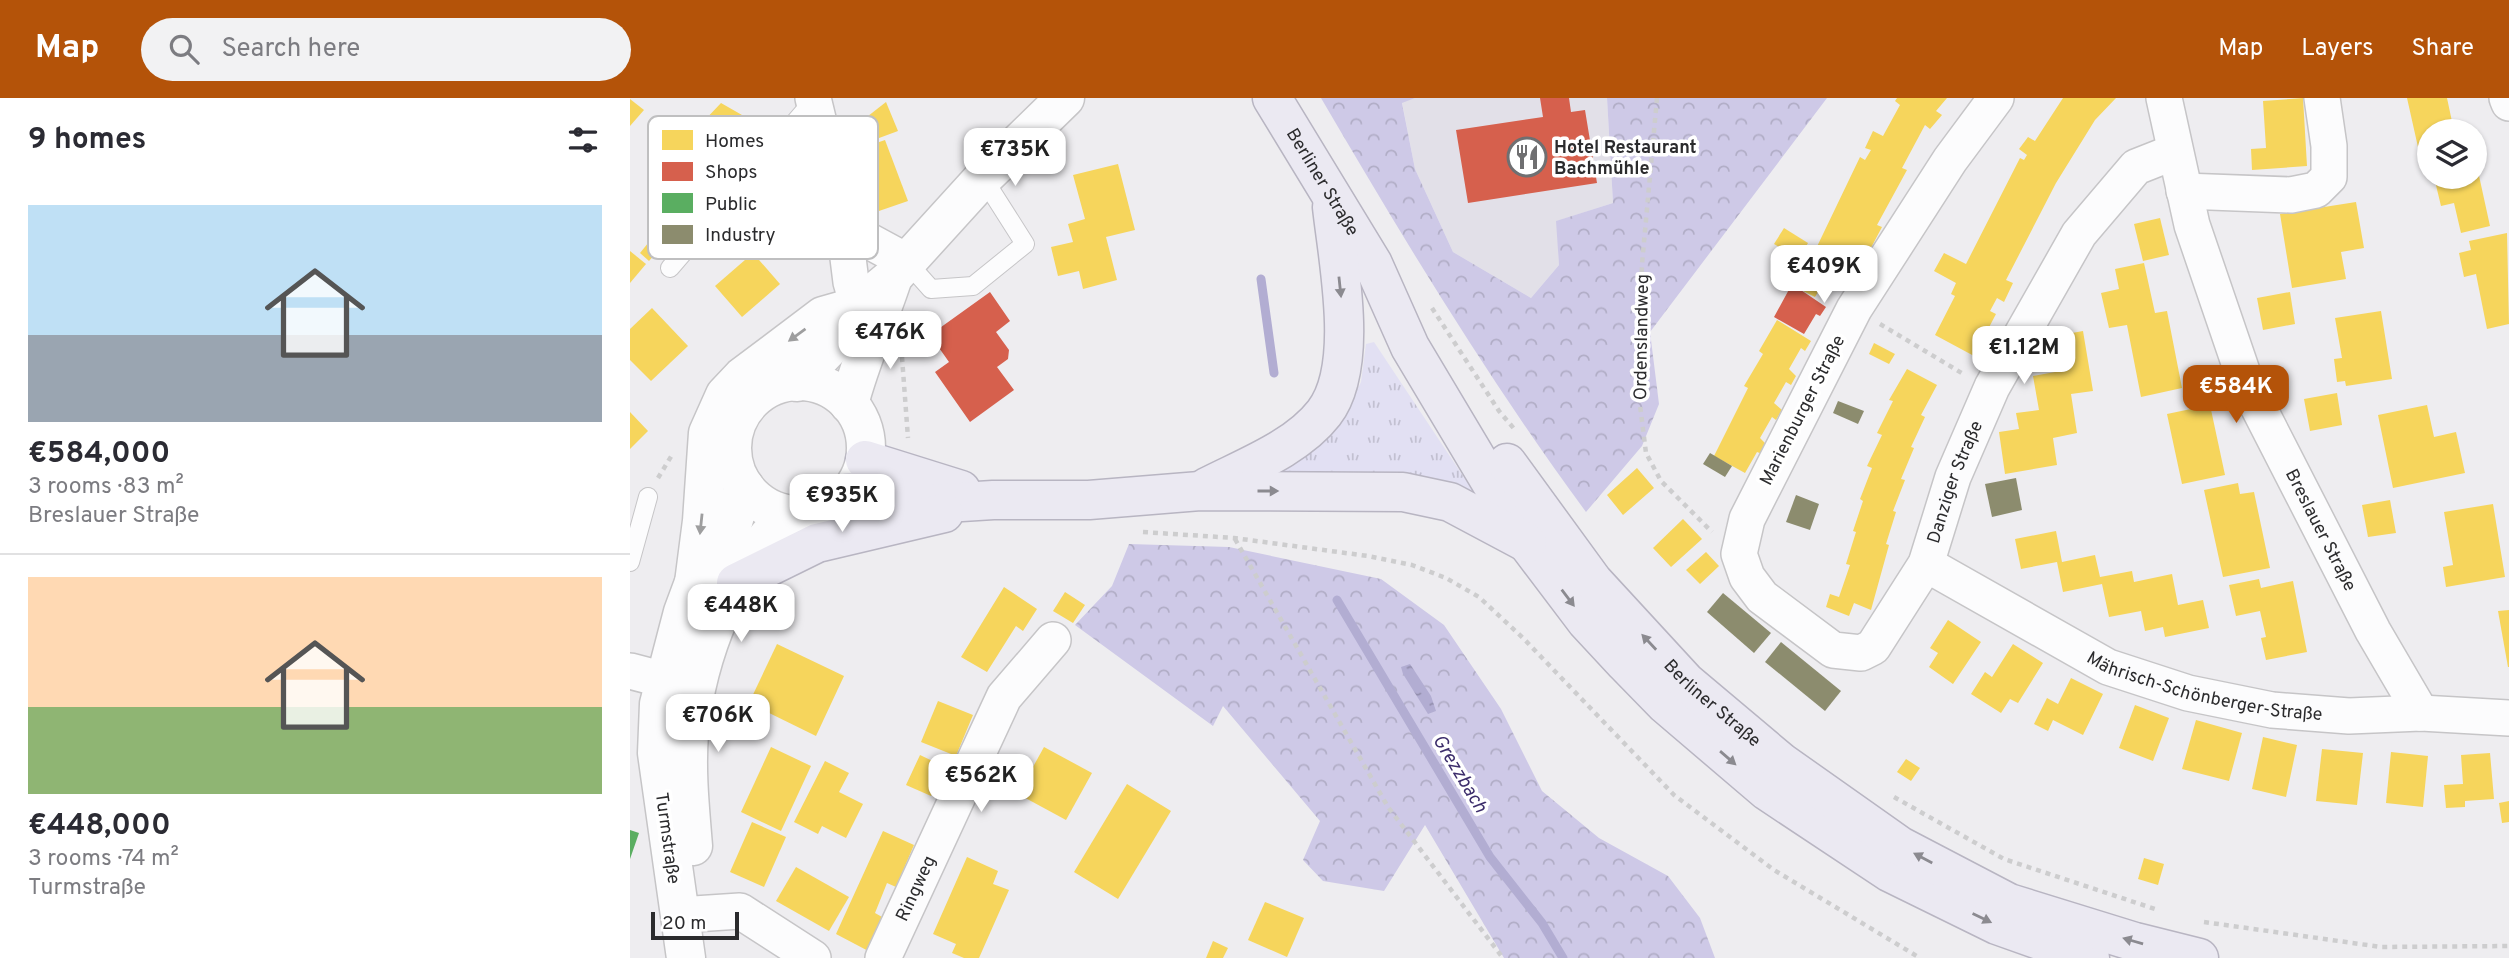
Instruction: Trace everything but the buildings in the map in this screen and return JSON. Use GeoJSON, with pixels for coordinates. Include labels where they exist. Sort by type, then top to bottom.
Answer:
{"type":"FeatureCollection","features":[{"type":"Feature","properties":{"kind":"highway","name":"Berliner Straße"},"geometry":{"type":"LineString","coordinates":[[1272,98],[1373,264],[1427,334],[1519,482],[1593,582],[1686,682],[1732,724],[1781,762],[1900,846],[2009,903],[2135,942],[2199,958]]}},
{"type":"Feature","properties":{"kind":"highway"},"geometry":{"type":"LineString","coordinates":[[1200,491],[1296,439],[1325,412],[1339,382],[1343,346],[1342,307],[1331,195]]}},
{"type":"Feature","properties":{"kind":"highway","name":"Berliner Straße"},"geometry":{"type":"LineString","coordinates":[[1373,264],[1410,348],[1527,543],[1586,621],[1665,704],[1767,791],[1889,872],[1997,925],[2090,958]]}},
{"type":"Feature","properties":{"kind":"highway"},"geometry":{"type":"LineString","coordinates":[[857,476],[930,504],[993,500],[1089,500],[1200,491],[1403,492],[1450,502],[1527,543]]}},
{"type":"Feature","properties":{"kind":"highway"},"geometry":{"type":"LineString","coordinates":[[736,583],[817,543],[993,500]]}},
{"type":"Feature","properties":{"kind":"main road"},"geometry":{"type":"LineString","coordinates":[[797,382],[835,342],[858,306],[900,269],[983,178],[1065,98]]}},
{"type":"Feature","properties":{"kind":"main road"},"geometry":{"type":"LineString","coordinates":[[849,404],[857,373],[900,269]]}},
{"type":"Feature","properties":{"kind":"main road"},"geometry":{"type":"LineString","coordinates":[[693,585],[702,521],[708,433],[725,394],[742,377],[823,316],[858,306]]}},
{"type":"Feature","properties":{"kind":"main road"},"geometry":{"type":"LineString","coordinates":[[797,382],[822,385],[849,404],[860,421],[865,440],[857,476],[832,506],[811,514],[789,515],[768,508],[744,486],[732,458],[733,437],[739,417],[752,400],[768,388],[797,382]]}},
{"type":"Feature","properties":{"kind":"main road","name":"Turmstraße"},"geometry":{"type":"LineString","coordinates":[[685,958],[690,914],[688,772],[663,680],[693,585],[728,539],[744,486]]}},
{"type":"Feature","properties":{"kind":"main road","name":"Turmstraße"},"geometry":{"type":"LineString","coordinates":[[663,680],[718,621],[754,552],[789,515]]}},
{"type":"Feature","properties":{"kind":"main road","name":"Turmstraße"},"geometry":{"type":"LineString","coordinates":[[690,914],[706,958]]}},
{"type":"Feature","properties":{"kind":"street","name":"Marienburger Straße"},"geometry":{"type":"LineString","coordinates":[[1730,546],[1854,309],[1950,160],[1996,98]]}},
{"type":"Feature","properties":{"kind":"street","name":"Breslauer Straße"},"geometry":{"type":"LineString","coordinates":[[2164,98],[2192,225],[2246,383],[2373,631],[2421,713]]}},
{"type":"Feature","properties":{"kind":"street"},"geometry":{"type":"LineString","coordinates":[[2184,191],[2291,195],[2316,190],[2329,177],[2329,146],[2322,98]]}},
{"type":"Feature","properties":{"kind":"street"},"geometry":{"type":"LineString","coordinates":[[2507,98],[2509,103]]}},
{"type":"Feature","properties":{"kind":"street"},"geometry":{"type":"LineString","coordinates":[[813,99],[817,116]]}},
{"type":"Feature","properties":{"kind":"street","name":"Danziger Straße"},"geometry":{"type":"LineString","coordinates":[[1730,546],[1762,597],[1833,650],[1846,654],[1861,653],[1872,647],[1926,564],[1953,477],[1992,387],[2079,234],[2136,167],[2174,152]]}},
{"type":"Feature","properties":{"kind":"street"},"geometry":{"type":"LineString","coordinates":[[878,253],[900,269]]}},
{"type":"Feature","properties":{"kind":"street"},"geometry":{"type":"LineString","coordinates":[[848,259],[858,306]]}},
{"type":"Feature","properties":{"kind":"street","name":"Mährisch-Schönberger-Straße"},"geometry":{"type":"LineString","coordinates":[[1926,564],[2108,667],[2188,693],[2272,710],[2349,716],[2421,713],[2509,718]]}},
{"type":"Feature","properties":{"kind":"street","name":"Ringweg"},"geometry":{"type":"LineString","coordinates":[[883,958],[1004,697],[1053,640]]}},
{"type":"Feature","properties":{"kind":"street"},"geometry":{"type":"LineString","coordinates":[[690,914],[740,911],[813,958]]}},
{"type":"Feature","properties":{"kind":"lane"},"geometry":{"type":"LineString","coordinates":[[799,116],[813,99]]}},
{"type":"Feature","properties":{"kind":"lane"},"geometry":{"type":"LineString","coordinates":[[900,269],[931,289],[973,286],[1025,244],[983,178]]}},
{"type":"Feature","properties":{"kind":"lane"},"geometry":{"type":"LineString","coordinates":[[670,268],[678,259]]}},
{"type":"Feature","properties":{"kind":"lane"},"geometry":{"type":"LineString","coordinates":[[630,562],[648,497]]}},
{"type":"Feature","properties":{"kind":"path","name":"Ordenslandweg"},"geometry":{"type":"LineString","coordinates":[[1657,98],[1642,264],[1637,381],[1646,453],[1661,481],[1730,546]]}},
{"type":"Feature","properties":{"kind":"path"},"geometry":{"type":"LineString","coordinates":[[1854,309],[1975,381]]}},
{"type":"Feature","properties":{"kind":"path"},"geometry":{"type":"LineString","coordinates":[[902,350],[909,435],[907,448]]}},
{"type":"Feature","properties":{"kind":"path"},"geometry":{"type":"LineString","coordinates":[[1132,531],[1234,538],[1355,554],[1412,565],[1446,578],[1479,597],[1674,795],[1774,870],[1920,958]]}},
{"type":"Feature","properties":{"kind":"path"},"geometry":{"type":"LineString","coordinates":[[1234,538],[1388,807],[1503,958]]}},
{"type":"Feature","properties":{"kind":"path"},"geometry":{"type":"LineString","coordinates":[[1891,795],[2004,859],[2157,910]]}},
{"type":"Feature","properties":{"kind":"path"},"geometry":{"type":"LineString","coordinates":[[2196,920],[2382,947],[2509,946]]}},
{"type":"Feature","properties":{"kind":"shaded area"},"geometry":{"type":"Polygon","coordinates":[[[1415,98],[1607,98],[1613,203],[1557,221],[1559,265],[1531,298],[1453,252],[1415,169],[1402,102],[1415,98]]]}},
{"type":"Feature","properties":{"kind":"green space"},"geometry":{"type":"Polygon","coordinates":[[[1321,98],[1415,98],[1402,103],[1415,169],[1453,252],[1531,298],[1559,265],[1556,221],[1613,203],[1607,98],[1827,98],[1650,332],[1659,404],[1642,446],[1586,512],[1515,411],[1448,308],[1321,98]]]}},
{"type":"Feature","properties":{"kind":"green space"},"geometry":{"type":"Polygon","coordinates":[[[1374,342],[1473,491],[1470,497],[1272,478],[1345,415],[1361,382],[1366,344],[1374,342]]]}},
{"type":"Feature","properties":{"kind":"green space"},"geometry":{"type":"Polygon","coordinates":[[[1129,544],[1229,547],[1381,579],[1444,625],[1501,709],[1542,791],[1599,838],[1668,876],[1700,918],[1715,958],[1504,958],[1425,825],[1384,891],[1323,881],[1303,860],[1320,821],[1223,706],[1213,726],[1075,625],[1112,586],[1129,544]]]}},
{"type":"Feature","properties":{"kind":"water"},"geometry":{"type":"Polygon","coordinates":[[[1410,664],[1431,696],[1436,711],[1428,714],[1403,674],[1401,667],[1410,664]]]}},
{"type":"Feature","properties":{"kind":"waterway"},"geometry":{"type":"LineString","coordinates":[[1261,279],[1274,373]]}},
{"type":"Feature","properties":{"kind":"waterway","name":"Grezzbach"},"geometry":{"type":"LineString","coordinates":[[1337,600],[1490,857],[1542,923],[1563,958]]}},
{"type":"Feature","properties":{"kind":"place","name":"Hotel Restaurant Bachmühle"},"geometry":{"type":"Point","coordinates":[1527,157]}}]}
